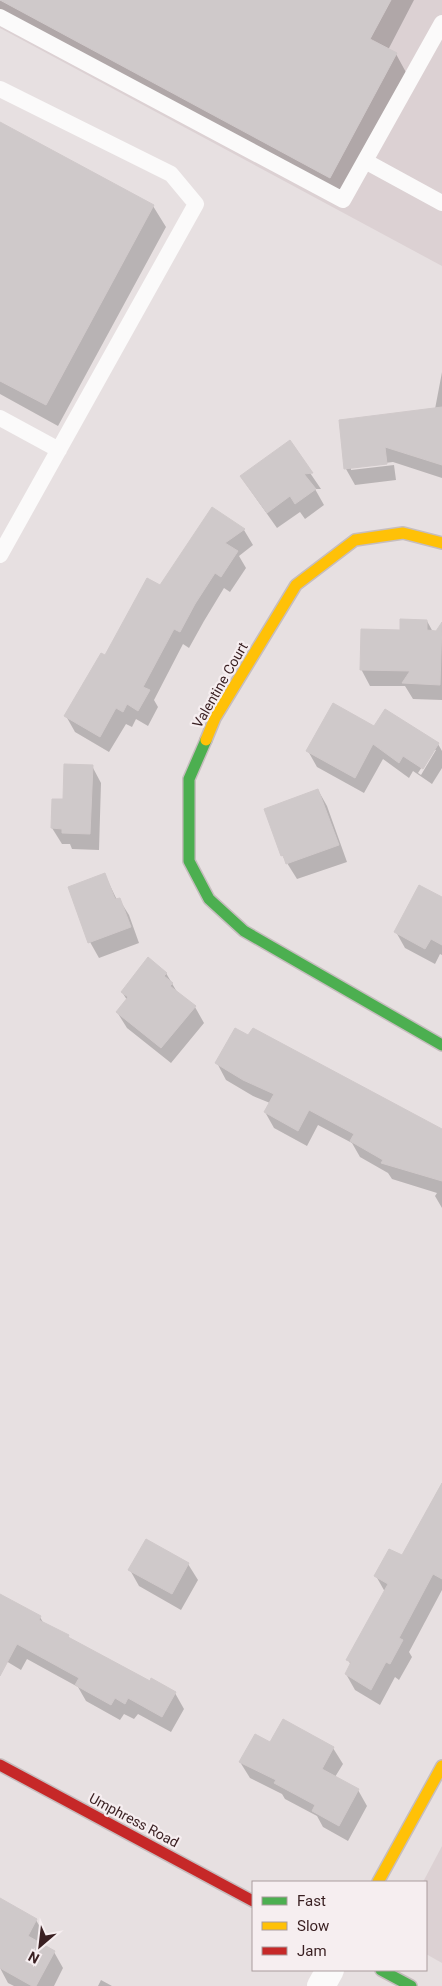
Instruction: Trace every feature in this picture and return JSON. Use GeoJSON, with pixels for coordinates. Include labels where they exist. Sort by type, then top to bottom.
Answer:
{"type":"FeatureCollection","features":[{"type":"Feature","properties":{"kind":"street","name":"Valentine Court"},"geometry":{"type":"LineString","coordinates":[[442,543],[403,533],[355,540],[296,585],[215,718],[190,779],[189,852],[189,861],[209,899],[244,931],[442,1045]]}},
{"type":"Feature","properties":{"kind":"street","name":"Umphress Road"},"geometry":{"type":"LineString","coordinates":[[0,1765],[252,1900]]}},
{"type":"Feature","properties":{"kind":"street"},"geometry":{"type":"LineString","coordinates":[[379,1881],[442,1766]]}},
{"type":"Feature","properties":{"kind":"street"},"geometry":{"type":"LineString","coordinates":[[321,1986],[329,1971]]}},
{"type":"Feature","properties":{"kind":"street"},"geometry":{"type":"LineString","coordinates":[[383,1971],[411,1986]]}},
{"type":"Feature","properties":{"kind":"lane"},"geometry":{"type":"LineString","coordinates":[[0,17],[343,200],[442,23]]}},
{"type":"Feature","properties":{"kind":"lane"},"geometry":{"type":"LineString","coordinates":[[0,89],[171,174],[196,204],[0,555]]}},
{"type":"Feature","properties":{"kind":"lane"},"geometry":{"type":"LineString","coordinates":[[365,161],[442,202]]}},
{"type":"Feature","properties":{"kind":"lane"},"geometry":{"type":"LineString","coordinates":[[0,418],[59,450]]}},
{"type":"Feature","properties":{"kind":"shaded area"},"geometry":{"type":"Polygon","coordinates":[[[0,0],[442,0],[442,266],[0,28],[0,0]]]}},
{"type":"Feature","properties":{"kind":"shaded area"},"geometry":{"type":"Polygon","coordinates":[[[442,1846],[442,1963],[427,1955],[427,1881],[424,1881],[442,1846]]]}},
{"type":"Feature","properties":{"kind":"building"},"geometry":{"type":"Polygon","coordinates":[[[0,0],[391,0],[370,39],[397,53],[330,178],[0,0]]]}},
{"type":"Feature","properties":{"kind":"building"},"geometry":{"type":"Polygon","coordinates":[[[0,122],[154,205],[46,405],[0,381],[0,122]]]}},
{"type":"Feature","properties":{"kind":"building"},"geometry":{"type":"Polygon","coordinates":[[[442,407],[442,465],[385,447],[387,464],[344,469],[339,420],[442,407]]]}},
{"type":"Feature","properties":{"kind":"building"},"geometry":{"type":"Polygon","coordinates":[[[290,440],[313,473],[304,474],[316,489],[295,504],[290,496],[267,513],[240,476],[290,440]]]}},
{"type":"Feature","properties":{"kind":"building"},"geometry":{"type":"Polygon","coordinates":[[[212,507],[245,529],[225,543],[238,551],[221,577],[215,573],[180,632],[174,629],[143,687],[150,690],[138,711],[127,704],[123,712],[116,708],[100,737],[64,716],[101,653],[105,655],[147,578],[160,585],[212,507]]]}},
{"type":"Feature","properties":{"kind":"building"},"geometry":{"type":"Polygon","coordinates":[[[400,619],[427,620],[427,630],[436,631],[442,622],[440,685],[402,683],[410,671],[360,670],[361,629],[400,630],[400,619]]]}},
{"type":"Feature","properties":{"kind":"building"},"geometry":{"type":"Polygon","coordinates":[[[333,703],[374,726],[385,709],[439,743],[423,769],[403,756],[399,763],[373,744],[355,778],[306,751],[333,703]]]}},
{"type":"Feature","properties":{"kind":"building"},"geometry":{"type":"Polygon","coordinates":[[[64,764],[93,765],[90,834],[62,833],[62,829],[51,828],[52,799],[63,799],[64,764]]]}},
{"type":"Feature","properties":{"kind":"building"},"geometry":{"type":"Polygon","coordinates":[[[318,789],[339,845],[286,864],[283,855],[281,856],[264,809],[318,789]]]}},
{"type":"Feature","properties":{"kind":"building"},"geometry":{"type":"Polygon","coordinates":[[[105,873],[115,899],[120,898],[131,927],[88,943],[68,887],[105,873]]]}},
{"type":"Feature","properties":{"kind":"building"},"geometry":{"type":"Polygon","coordinates":[[[419,885],[442,897],[442,945],[431,939],[425,949],[394,932],[419,885]]]}},
{"type":"Feature","properties":{"kind":"building"},"geometry":{"type":"Polygon","coordinates":[[[148,957],[167,973],[164,976],[173,983],[170,986],[196,1006],[161,1048],[116,1012],[128,997],[121,992],[148,957]]]}},
{"type":"Feature","properties":{"kind":"building"},"geometry":{"type":"Polygon","coordinates":[[[235,1028],[248,1035],[253,1028],[442,1129],[442,1181],[381,1163],[383,1160],[350,1141],[354,1134],[309,1110],[298,1131],[264,1112],[274,1094],[243,1080],[215,1063],[235,1028]]]}},
{"type":"Feature","properties":{"kind":"building"},"geometry":{"type":"Polygon","coordinates":[[[442,1483],[442,1579],[433,1574],[399,1638],[403,1640],[390,1664],[386,1662],[371,1690],[345,1674],[351,1662],[346,1660],[388,1584],[374,1576],[389,1549],[402,1555],[442,1483]]]}},
{"type":"Feature","properties":{"kind":"building"},"geometry":{"type":"Polygon","coordinates":[[[146,1539],[189,1563],[172,1594],[128,1570],[146,1539]]]}},
{"type":"Feature","properties":{"kind":"building"},"geometry":{"type":"Polygon","coordinates":[[[0,1594],[41,1616],[39,1620],[69,1635],[68,1637],[150,1681],[151,1678],[176,1692],[162,1717],[128,1698],[125,1704],[115,1698],[111,1705],[75,1685],[79,1678],[17,1644],[0,1676],[0,1594]]]}},
{"type":"Feature","properties":{"kind":"building"},"geometry":{"type":"Polygon","coordinates":[[[283,1719],[334,1747],[322,1769],[359,1789],[339,1826],[312,1811],[315,1805],[274,1783],[276,1780],[239,1762],[255,1734],[270,1742],[283,1719]]]}},
{"type":"Feature","properties":{"kind":"building"},"geometry":{"type":"Polygon","coordinates":[[[0,1898],[37,1919],[28,1936],[55,1951],[36,1986],[32,1986],[0,1968],[0,1898]]]}},
{"type":"Feature","properties":{"kind":"traffic: fast"},"geometry":{"type":"LineString","coordinates":[[206,740],[189,779],[189,861],[209,899],[244,931],[442,1045]]}},
{"type":"Feature","properties":{"kind":"traffic: fast"},"geometry":{"type":"LineString","coordinates":[[383,1971],[411,1986]]}},
{"type":"Feature","properties":{"kind":"traffic: slow"},"geometry":{"type":"LineString","coordinates":[[206,740],[215,718],[296,585],[355,540],[403,533],[442,543]]}},
{"type":"Feature","properties":{"kind":"traffic: slow"},"geometry":{"type":"LineString","coordinates":[[379,1881],[442,1766]]}},
{"type":"Feature","properties":{"kind":"traffic: jam"},"geometry":{"type":"LineString","coordinates":[[0,1765],[252,1900]]}}]}
